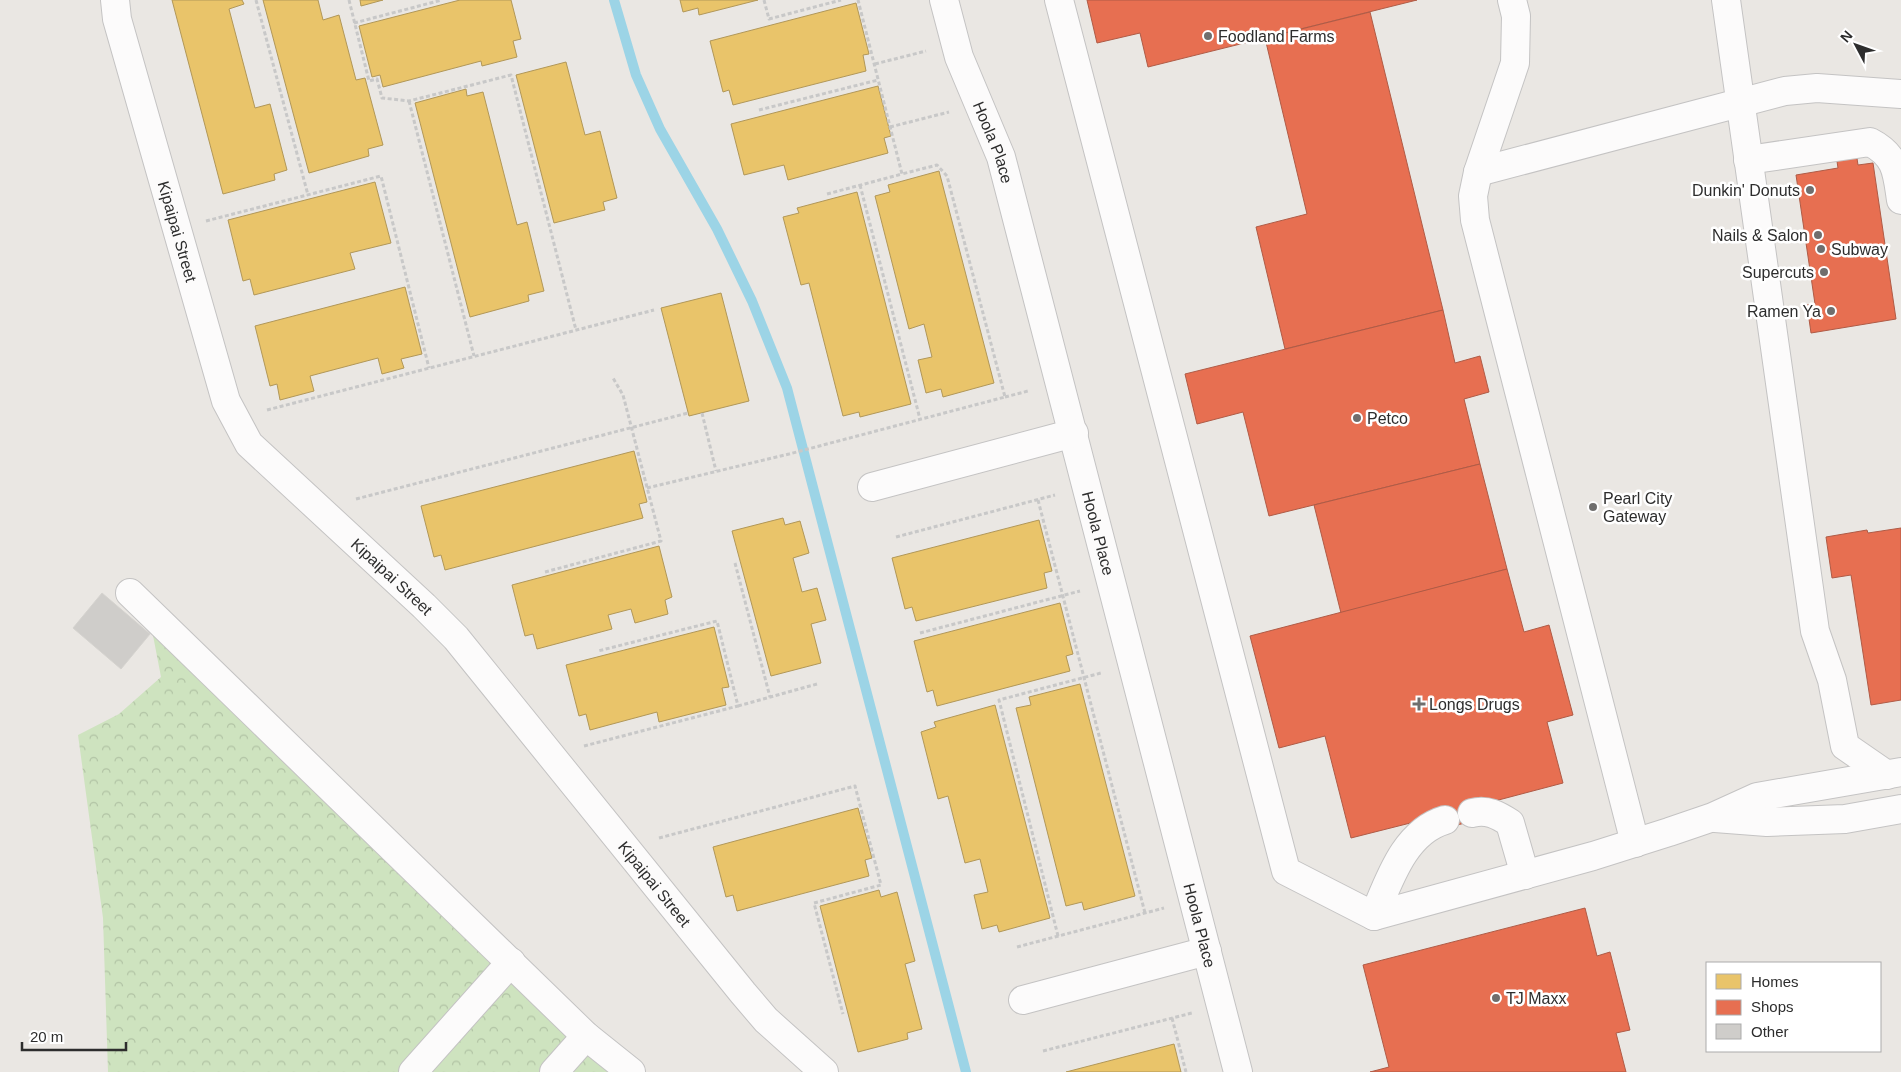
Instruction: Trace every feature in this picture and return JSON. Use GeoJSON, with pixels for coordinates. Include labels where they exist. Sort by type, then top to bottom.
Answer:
{"type":"FeatureCollection","features":[{"type":"Feature","properties":{"kind":"street","name":"Kipaipai Street"},"geometry":{"type":"LineString","coordinates":[[115,0],[117,19],[226,401],[249,444],[456,638],[760,1013],[824,1072]]}},
{"type":"Feature","properties":{"kind":"street","name":"Hoola Place"},"geometry":{"type":"LineString","coordinates":[[944,0],[959,57],[1001,157],[1238,1072]]}},
{"type":"Feature","properties":{"kind":"street"},"geometry":{"type":"LineString","coordinates":[[1059,0],[1286,871],[1374,916],[1635,843],[1713,818],[1757,797],[1894,774]]}},
{"type":"Feature","properties":{"kind":"street"},"geometry":{"type":"LineString","coordinates":[[1512,0],[1516,16],[1515,63],[1478,172],[1473,196],[1474,220],[1635,843]]}},
{"type":"Feature","properties":{"kind":"street"},"geometry":{"type":"LineString","coordinates":[[1726,0],[1815,631],[1832,680],[1845,746],[1894,774]]}},
{"type":"Feature","properties":{"kind":"street"},"geometry":{"type":"LineString","coordinates":[[1478,172],[1785,91],[1817,88],[1901,94]]}},
{"type":"Feature","properties":{"kind":"street"},"geometry":{"type":"LineString","coordinates":[[1748,160],[1870,142],[1888,154],[1897,169],[1901,200]]}},
{"type":"Feature","properties":{"kind":"street"},"geometry":{"type":"LineString","coordinates":[[872,487],[1074,434]]}},
{"type":"Feature","properties":{"kind":"street"},"geometry":{"type":"LineString","coordinates":[[130,593],[586,1036],[631,1072]]}},
{"type":"Feature","properties":{"kind":"street"},"geometry":{"type":"LineString","coordinates":[[1713,818],[1767,822],[1845,819],[1901,809]]}},
{"type":"Feature","properties":{"kind":"street"},"geometry":{"type":"LineString","coordinates":[[1472,813],[1478,811],[1492,813],[1510,823],[1525,875]]}},
{"type":"Feature","properties":{"kind":"street"},"geometry":{"type":"LineString","coordinates":[[1374,916],[1392,874],[1412,842],[1425,830],[1445,820]]}},
{"type":"Feature","properties":{"kind":"street"},"geometry":{"type":"LineString","coordinates":[[1023,1000],[1207,951]]}},
{"type":"Feature","properties":{"kind":"street"},"geometry":{"type":"LineString","coordinates":[[413,1072],[511,962]]}},
{"type":"Feature","properties":{"kind":"street"},"geometry":{"type":"LineString","coordinates":[[554,1072],[586,1036]]}},
{"type":"Feature","properties":{"kind":"path"},"geometry":{"type":"LineString","coordinates":[[256,0],[308,195]]}},
{"type":"Feature","properties":{"kind":"path"},"geometry":{"type":"LineString","coordinates":[[348,0],[369,81],[377,79],[382,98],[409,101],[511,75],[576,330]]}},
{"type":"Feature","properties":{"kind":"path"},"geometry":{"type":"LineString","coordinates":[[354,23],[442,0]]}},
{"type":"Feature","properties":{"kind":"path"},"geometry":{"type":"LineString","coordinates":[[764,0],[769,19],[841,0]]}},
{"type":"Feature","properties":{"kind":"path"},"geometry":{"type":"LineString","coordinates":[[858,0],[902,174]]}},
{"type":"Feature","properties":{"kind":"path"},"geometry":{"type":"LineString","coordinates":[[874,64],[928,50]]}},
{"type":"Feature","properties":{"kind":"path"},"geometry":{"type":"LineString","coordinates":[[760,110],[878,80]]}},
{"type":"Feature","properties":{"kind":"path"},"geometry":{"type":"LineString","coordinates":[[409,101],[474,356]]}},
{"type":"Feature","properties":{"kind":"path"},"geometry":{"type":"LineString","coordinates":[[890,127],[979,105]]}},
{"type":"Feature","properties":{"kind":"path"},"geometry":{"type":"LineString","coordinates":[[827,194],[937,165],[947,176],[1005,397]]}},
{"type":"Feature","properties":{"kind":"path"},"geometry":{"type":"LineString","coordinates":[[197,223],[381,176],[429,368]]}},
{"type":"Feature","properties":{"kind":"path"},"geometry":{"type":"LineString","coordinates":[[860,185],[920,419]]}},
{"type":"Feature","properties":{"kind":"path"},"geometry":{"type":"LineString","coordinates":[[266,410],[654,310]]}},
{"type":"Feature","properties":{"kind":"path"},"geometry":{"type":"LineString","coordinates":[[545,572],[660,541],[624,395],[613,378]]}},
{"type":"Feature","properties":{"kind":"path"},"geometry":{"type":"LineString","coordinates":[[647,488],[789,454],[1031,390]]}},
{"type":"Feature","properties":{"kind":"path"},"geometry":{"type":"LineString","coordinates":[[350,500],[688,413]]}},
{"type":"Feature","properties":{"kind":"path"},"geometry":{"type":"LineString","coordinates":[[702,413],[716,471]]}},
{"type":"Feature","properties":{"kind":"path"},"geometry":{"type":"LineString","coordinates":[[896,537],[1061,494]]}},
{"type":"Feature","properties":{"kind":"path"},"geometry":{"type":"LineString","coordinates":[[1038,500],[1145,913]]}},
{"type":"Feature","properties":{"kind":"path"},"geometry":{"type":"LineString","coordinates":[[734,562],[770,697]]}},
{"type":"Feature","properties":{"kind":"path"},"geometry":{"type":"LineString","coordinates":[[920,633],[1086,590]]}},
{"type":"Feature","properties":{"kind":"path"},"geometry":{"type":"LineString","coordinates":[[598,651],[717,621],[738,706]]}},
{"type":"Feature","properties":{"kind":"path"},"geometry":{"type":"LineString","coordinates":[[1058,936],[999,700],[1107,671]]}},
{"type":"Feature","properties":{"kind":"path"},"geometry":{"type":"LineString","coordinates":[[580,747],[817,684]]}},
{"type":"Feature","properties":{"kind":"path"},"geometry":{"type":"LineString","coordinates":[[658,838],[855,786],[881,886],[814,903],[843,1014]]}},
{"type":"Feature","properties":{"kind":"path"},"geometry":{"type":"LineString","coordinates":[[1017,947],[1168,907]]}},
{"type":"Feature","properties":{"kind":"path"},"geometry":{"type":"LineString","coordinates":[[1043,1052],[1194,1012]]}},
{"type":"Feature","properties":{"kind":"path"},"geometry":{"type":"LineString","coordinates":[[1172,1018],[1186,1072]]}},
{"type":"Feature","properties":{"kind":"green space"},"geometry":{"type":"Polygon","coordinates":[[[151,625],[608,1072],[108,1072],[103,918],[78,735],[119,714],[161,677],[151,625]]]}},
{"type":"Feature","properties":{"kind":"building: Homes"},"geometry":{"type":"Polygon","coordinates":[[[172,0],[242,0],[244,4],[229,9],[255,108],[270,104],[287,170],[274,174],[275,180],[223,194],[172,0]]]}},
{"type":"Feature","properties":{"kind":"building: Homes"},"geometry":{"type":"Polygon","coordinates":[[[263,0],[318,0],[323,20],[339,15],[356,80],[365,78],[383,145],[368,149],[369,156],[309,173],[263,0]]]}},
{"type":"Feature","properties":{"kind":"building: Homes"},"geometry":{"type":"Polygon","coordinates":[[[360,0],[383,0],[361,6],[360,0]]]}},
{"type":"Feature","properties":{"kind":"building: Homes"},"geometry":{"type":"Polygon","coordinates":[[[460,0],[511,0],[521,39],[513,41],[517,57],[482,66],[481,61],[383,87],[380,75],[372,77],[359,26],[460,0]]]}},
{"type":"Feature","properties":{"kind":"building: Homes"},"geometry":{"type":"Polygon","coordinates":[[[680,0],[758,0],[699,15],[698,8],[683,12],[680,0]]]}},
{"type":"Feature","properties":{"kind":"building: Homes"},"geometry":{"type":"Polygon","coordinates":[[[856,3],[869,54],[863,55],[866,71],[733,105],[729,90],[723,92],[710,41],[856,3]]]}},
{"type":"Feature","properties":{"kind":"building: Homes"},"geometry":{"type":"Polygon","coordinates":[[[566,62],[585,135],[600,131],[617,198],[603,202],[605,210],[554,223],[516,75],[566,62]]]}},
{"type":"Feature","properties":{"kind":"building: Homes"},"geometry":{"type":"Polygon","coordinates":[[[878,86],[891,136],[884,138],[888,153],[788,180],[784,165],[744,175],[731,124],[878,86]]]}},
{"type":"Feature","properties":{"kind":"building: Homes"},"geometry":{"type":"Polygon","coordinates":[[[466,89],[467,96],[483,92],[517,225],[527,222],[544,291],[528,295],[529,301],[470,317],[415,103],[466,89]]]}},
{"type":"Feature","properties":{"kind":"building: Homes"},"geometry":{"type":"Polygon","coordinates":[[[939,171],[994,383],[943,397],[941,389],[926,393],[918,360],[932,357],[924,324],[909,329],[875,196],[890,192],[888,185],[939,171]]]}},
{"type":"Feature","properties":{"kind":"building: Homes"},"geometry":{"type":"Polygon","coordinates":[[[375,182],[391,243],[350,253],[355,269],[254,295],[250,279],[243,281],[228,220],[375,182]]]}},
{"type":"Feature","properties":{"kind":"building: Homes"},"geometry":{"type":"Polygon","coordinates":[[[857,192],[911,404],[860,417],[859,412],[843,416],[809,283],[801,285],[783,217],[799,213],[797,208],[857,192]]]}},
{"type":"Feature","properties":{"kind":"building: Homes"},"geometry":{"type":"Polygon","coordinates":[[[405,287],[422,354],[401,359],[404,368],[382,374],[378,358],[310,376],[314,391],[280,400],[277,384],[270,386],[255,326],[405,287]]]}},
{"type":"Feature","properties":{"kind":"building: Homes"},"geometry":{"type":"Polygon","coordinates":[[[721,293],[749,401],[689,416],[661,308],[721,293]]]}},
{"type":"Feature","properties":{"kind":"building: Homes"},"geometry":{"type":"Polygon","coordinates":[[[634,451],[647,502],[639,504],[643,518],[445,570],[441,555],[434,557],[421,506],[634,451]]]}},
{"type":"Feature","properties":{"kind":"building: Homes"},"geometry":{"type":"Polygon","coordinates":[[[783,518],[785,525],[800,521],[809,553],[793,558],[802,592],[817,588],[826,620],[811,624],[821,663],[771,676],[732,531],[783,518]]]}},
{"type":"Feature","properties":{"kind":"building: Homes"},"geometry":{"type":"Polygon","coordinates":[[[1039,520],[1052,571],[1044,573],[1047,588],[916,621],[912,607],[905,609],[892,558],[1039,520]]]}},
{"type":"Feature","properties":{"kind":"building: Homes"},"geometry":{"type":"Polygon","coordinates":[[[659,546],[672,597],[665,600],[668,614],[635,623],[631,609],[608,615],[612,629],[537,649],[533,634],[525,636],[512,585],[659,546]]]}},
{"type":"Feature","properties":{"kind":"building: Homes"},"geometry":{"type":"Polygon","coordinates":[[[1060,603],[1073,654],[1066,656],[1070,671],[937,706],[933,690],[927,692],[914,641],[1060,603]]]}},
{"type":"Feature","properties":{"kind":"building: Homes"},"geometry":{"type":"Polygon","coordinates":[[[714,627],[729,687],[722,688],[726,705],[659,722],[657,712],[590,730],[586,714],[579,716],[566,665],[714,627]]]}},
{"type":"Feature","properties":{"kind":"building: Homes"},"geometry":{"type":"Polygon","coordinates":[[[1080,684],[1135,896],[1084,910],[1082,902],[1066,906],[1016,708],[1031,705],[1029,697],[1080,684]]]}},
{"type":"Feature","properties":{"kind":"building: Homes"},"geometry":{"type":"Polygon","coordinates":[[[995,705],[1050,918],[999,932],[997,925],[982,929],[974,895],[988,892],[980,859],[965,863],[948,796],[938,799],[921,732],[936,727],[934,722],[995,705]]]}},
{"type":"Feature","properties":{"kind":"building: Homes"},"geometry":{"type":"Polygon","coordinates":[[[858,808],[872,858],[865,860],[869,876],[737,911],[733,895],[726,897],[713,847],[858,808]]]}},
{"type":"Feature","properties":{"kind":"building: Homes"},"geometry":{"type":"Polygon","coordinates":[[[879,890],[881,897],[897,892],[915,961],[905,964],[922,1029],[907,1033],[908,1039],[858,1052],[820,906],[879,890]]]}},
{"type":"Feature","properties":{"kind":"building: Homes"},"geometry":{"type":"Polygon","coordinates":[[[1174,1044],[1181,1072],[1066,1072],[1174,1044]]]}},
{"type":"Feature","properties":{"kind":"building: Shops","name":"Foodland Farms"},"geometry":{"type":"Polygon","coordinates":[[[1087,0],[1417,0],[1148,67],[1140,33],[1097,43],[1087,0]]]}},
{"type":"Feature","properties":{"kind":"building: Shops"},"geometry":{"type":"Polygon","coordinates":[[[1370,12],[1443,310],[1285,349],[1256,227],[1307,214],[1265,38],[1370,12]]]}},
{"type":"Feature","properties":{"kind":"building: Shops"},"geometry":{"type":"Polygon","coordinates":[[[1855,145],[1858,165],[1873,163],[1896,319],[1811,333],[1807,305],[1815,304],[1796,175],[1838,168],[1835,148],[1855,145]]]}},
{"type":"Feature","properties":{"kind":"building: Shops","name":"Petco"},"geometry":{"type":"Polygon","coordinates":[[[1443,310],[1455,363],[1480,356],[1489,392],[1464,399],[1480,464],[1269,516],[1243,412],[1197,424],[1185,374],[1443,310]]]}},
{"type":"Feature","properties":{"kind":"building: Shops"},"geometry":{"type":"Polygon","coordinates":[[[1480,464],[1507,569],[1341,613],[1314,505],[1480,464]]]}},
{"type":"Feature","properties":{"kind":"building: Shops"},"geometry":{"type":"Polygon","coordinates":[[[1901,528],[1901,700],[1871,705],[1851,575],[1832,578],[1826,537],[1867,530],[1868,533],[1901,528]]]}},
{"type":"Feature","properties":{"kind":"building: Shops","name":"Longs Drugs"},"geometry":{"type":"Polygon","coordinates":[[[1507,569],[1524,632],[1549,625],[1573,715],[1547,722],[1563,783],[1472,807],[1465,823],[1457,825],[1442,815],[1351,838],[1325,736],[1279,748],[1250,636],[1507,569]]]}},
{"type":"Feature","properties":{"kind":"building: Shops","name":"TJ Maxx"},"geometry":{"type":"Polygon","coordinates":[[[1585,908],[1597,956],[1610,952],[1630,1030],[1616,1033],[1626,1072],[1370,1072],[1389,1067],[1363,965],[1585,908]]]}},
{"type":"Feature","properties":{"kind":"building: Other"},"geometry":{"type":"Polygon","coordinates":[[[102,593],[150,634],[121,669],[73,628],[102,593]]]}},
{"type":"Feature","properties":{"kind":"waterway"},"geometry":{"type":"LineString","coordinates":[[614,0],[636,75],[660,129],[717,229],[752,301],[787,388],[966,1072]]}},
{"type":"Feature","properties":{"kind":"place","name":"Foodland Farms"},"geometry":{"type":"Point","coordinates":[1208,36]}},
{"type":"Feature","properties":{"kind":"place","name":"Dunkin' Donuts"},"geometry":{"type":"Point","coordinates":[1810,190]}},
{"type":"Feature","properties":{"kind":"place","name":"Nails & Salon"},"geometry":{"type":"Point","coordinates":[1818,235]}},
{"type":"Feature","properties":{"kind":"place","name":"Subway"},"geometry":{"type":"Point","coordinates":[1821,249]}},
{"type":"Feature","properties":{"kind":"place","name":"Supercuts"},"geometry":{"type":"Point","coordinates":[1824,272]}},
{"type":"Feature","properties":{"kind":"place","name":"Ramen Ya"},"geometry":{"type":"Point","coordinates":[1831,311]}},
{"type":"Feature","properties":{"kind":"place","name":"Petco"},"geometry":{"type":"Point","coordinates":[1357,418]}},
{"type":"Feature","properties":{"kind":"place","name":"Pearl City Gateway"},"geometry":{"type":"Point","coordinates":[1593,507]}},
{"type":"Feature","properties":{"kind":"place","name":"Longs Drugs"},"geometry":{"type":"Point","coordinates":[1419,704]}},
{"type":"Feature","properties":{"kind":"place","name":"TJ Maxx"},"geometry":{"type":"Point","coordinates":[1496,998]}}]}
